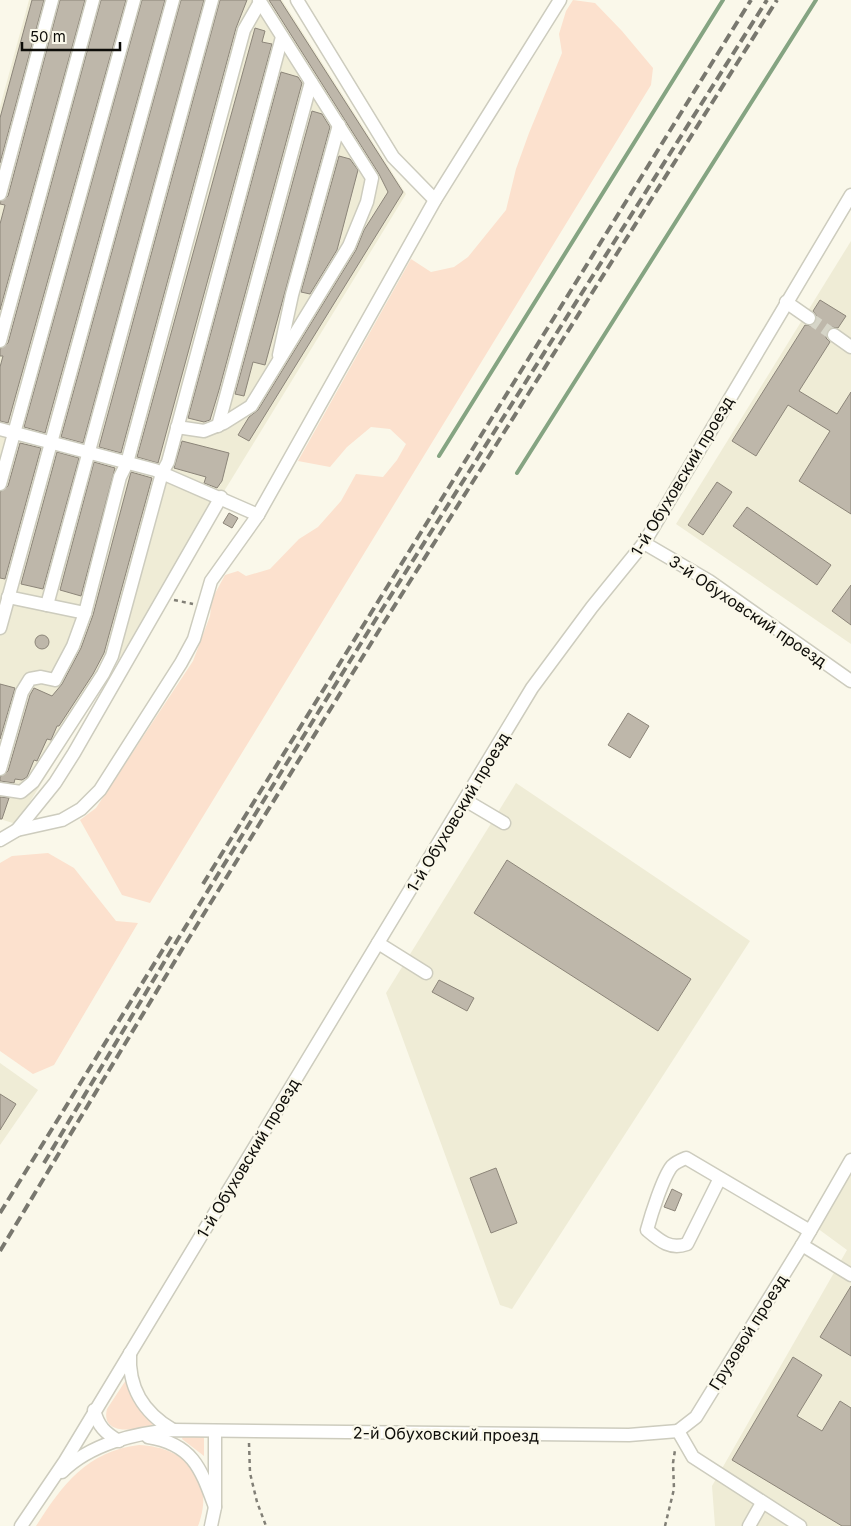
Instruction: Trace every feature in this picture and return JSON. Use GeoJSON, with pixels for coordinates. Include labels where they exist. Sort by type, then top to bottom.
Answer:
{"type":"FeatureCollection","features":[{"type":"Feature","properties":{"kind":"street"},"geometry":{"type":"LineString","coordinates":[[0,194],[52,0]]}},
{"type":"Feature","properties":{"kind":"street"},"geometry":{"type":"LineString","coordinates":[[0,341],[93,0]]}},
{"type":"Feature","properties":{"kind":"street"},"geometry":{"type":"LineString","coordinates":[[0,484],[14,433],[20,419],[134,0]]}},
{"type":"Feature","properties":{"kind":"street"},"geometry":{"type":"LineString","coordinates":[[0,628],[173,0]]}},
{"type":"Feature","properties":{"kind":"street"},"geometry":{"type":"LineString","coordinates":[[47,605],[212,0]]}},
{"type":"Feature","properties":{"kind":"street"},"geometry":{"type":"LineString","coordinates":[[297,0],[393,157],[435,200]]}},
{"type":"Feature","properties":{"kind":"street"},"geometry":{"type":"LineString","coordinates":[[0,840],[17,830],[62,820],[81,809],[100,790],[181,663],[194,639],[211,580],[258,515],[435,200],[560,0]]}},
{"type":"Feature","properties":{"kind":"street"},"geometry":{"type":"LineString","coordinates":[[177,427],[204,431],[218,426],[251,406],[349,246],[367,202],[372,178],[259,1]]}},
{"type":"Feature","properties":{"kind":"street"},"geometry":{"type":"LineString","coordinates":[[0,769],[22,692],[30,679],[41,676],[55,680],[73,646],[86,613],[120,477],[127,463],[244,30],[259,1]]}},
{"type":"Feature","properties":{"kind":"street"},"geometry":{"type":"LineString","coordinates":[[0,790],[22,792],[33,782],[104,674],[112,656],[162,473],[168,462],[282,37]]}},
{"type":"Feature","properties":{"kind":"street"},"geometry":{"type":"LineString","coordinates":[[218,426],[311,82]]}},
{"type":"Feature","properties":{"kind":"street"},"geometry":{"type":"LineString","coordinates":[[276,365],[292,295],[339,126]]}},
{"type":"Feature","properties":{"kind":"street","name":"1-й Обуховский проезд"},"geometry":{"type":"LineString","coordinates":[[50,1485],[532,688],[592,607],[644,543],[851,195]]}},
{"type":"Feature","properties":{"kind":"street"},"geometry":{"type":"LineString","coordinates":[[786,302],[809,318]]}},
{"type":"Feature","properties":{"kind":"street"},"geometry":{"type":"LineString","coordinates":[[834,335],[851,347]]}},
{"type":"Feature","properties":{"kind":"street"},"geometry":{"type":"LineString","coordinates":[[0,429],[162,473],[258,515]]}},
{"type":"Feature","properties":{"kind":"street"},"geometry":{"type":"LineString","coordinates":[[17,830],[55,783],[74,753],[221,498]]}},
{"type":"Feature","properties":{"kind":"street","name":"3-й Обуховский проезд"},"geometry":{"type":"LineString","coordinates":[[644,543],[709,581],[851,681]]}},
{"type":"Feature","properties":{"kind":"street"},"geometry":{"type":"LineString","coordinates":[[8,597],[86,613]]}},
{"type":"Feature","properties":{"kind":"street"},"geometry":{"type":"LineString","coordinates":[[465,800],[504,823]]}},
{"type":"Feature","properties":{"kind":"street"},"geometry":{"type":"LineString","coordinates":[[378,943],[426,973]]}},
{"type":"Feature","properties":{"kind":"street"},"geometry":{"type":"LineString","coordinates":[[720,1178],[687,1244],[678,1247],[666,1245],[647,1230],[650,1217],[672,1167],[680,1160],[686,1158],[811,1229]]}},
{"type":"Feature","properties":{"kind":"street","name":"Грузовой проезд"},"geometry":{"type":"LineString","coordinates":[[678,1431],[696,1417],[802,1245],[851,1160]]}},
{"type":"Feature","properties":{"kind":"street"},"geometry":{"type":"LineString","coordinates":[[802,1245],[851,1275]]}},
{"type":"Feature","properties":{"kind":"street"},"geometry":{"type":"LineString","coordinates":[[130,1352],[129,1368],[137,1394],[144,1407],[154,1417],[173,1430]]}},
{"type":"Feature","properties":{"kind":"street"},"geometry":{"type":"LineString","coordinates":[[94,1410],[96,1421],[102,1429],[124,1439]]}},
{"type":"Feature","properties":{"kind":"street","name":"2-й Обуховский проезд"},"geometry":{"type":"LineString","coordinates":[[124,1439],[173,1430],[215,1432],[629,1435],[678,1431]]}},
{"type":"Feature","properties":{"kind":"street"},"geometry":{"type":"LineString","coordinates":[[678,1431],[693,1458],[800,1526]]}},
{"type":"Feature","properties":{"kind":"street"},"geometry":{"type":"LineString","coordinates":[[211,1526],[215,1507],[215,1432]]}},
{"type":"Feature","properties":{"kind":"street"},"geometry":{"type":"LineString","coordinates":[[21,1526],[50,1485],[78,1459],[96,1449],[124,1439],[159,1439],[171,1442],[184,1450],[194,1459],[202,1471],[215,1507]]}},
{"type":"Feature","properties":{"kind":"street"},"geometry":{"type":"LineString","coordinates":[[749,1526],[762,1503]]}},
{"type":"Feature","properties":{"kind":"path"},"geometry":{"type":"LineString","coordinates":[[163,598],[202,606]]}},
{"type":"Feature","properties":{"kind":"path"},"geometry":{"type":"LineString","coordinates":[[665,1526],[674,1488],[672,1463],[678,1431]]}},
{"type":"Feature","properties":{"kind":"path"},"geometry":{"type":"LineString","coordinates":[[247,1432],[250,1472],[257,1502],[266,1526]]}},
{"type":"Feature","properties":{"kind":"shaded area"},"geometry":{"type":"Polygon","coordinates":[[[29,0],[282,0],[406,194],[231,480],[16,824],[0,819],[0,107],[29,0]]]}},
{"type":"Feature","properties":{"kind":"shaded area"},"geometry":{"type":"Polygon","coordinates":[[[573,0],[595,3],[622,31],[653,68],[651,85],[150,903],[122,895],[80,820],[96,808],[193,661],[210,616],[212,599],[225,575],[238,571],[246,576],[270,569],[299,539],[318,527],[341,501],[356,474],[383,477],[397,460],[406,444],[390,429],[371,427],[347,447],[330,467],[298,461],[411,259],[431,272],[454,267],[468,257],[506,210],[516,169],[562,53],[559,34],[566,11],[573,0]]]}},
{"type":"Feature","properties":{"kind":"shaded area"},"geometry":{"type":"Polygon","coordinates":[[[851,241],[851,644],[676,524],[851,241]]]}},
{"type":"Feature","properties":{"kind":"shaded area"},"geometry":{"type":"Polygon","coordinates":[[[516,783],[750,941],[512,1309],[500,1305],[386,993],[516,783]]]}},
{"type":"Feature","properties":{"kind":"shaded area"},"geometry":{"type":"Polygon","coordinates":[[[48,853],[74,868],[116,921],[138,923],[54,1065],[33,1074],[0,1051],[0,863],[12,856],[48,853]]]}},
{"type":"Feature","properties":{"kind":"shaded area"},"geometry":{"type":"Polygon","coordinates":[[[0,1063],[38,1090],[0,1145],[0,1063]]]}},
{"type":"Feature","properties":{"kind":"shaded area"},"geometry":{"type":"Polygon","coordinates":[[[851,1172],[851,1526],[715,1526],[712,1486],[847,1250],[817,1228],[851,1172]]]}},
{"type":"Feature","properties":{"kind":"shaded area"},"geometry":{"type":"Polygon","coordinates":[[[126,1380],[142,1411],[153,1425],[130,1430],[115,1428],[109,1424],[106,1418],[107,1409],[126,1380]]]}},
{"type":"Feature","properties":{"kind":"shaded area"},"geometry":{"type":"Polygon","coordinates":[[[183,1436],[204,1437],[204,1456],[182,1439],[183,1436]]]}},
{"type":"Feature","properties":{"kind":"shaded area"},"geometry":{"type":"Polygon","coordinates":[[[139,1445],[156,1447],[171,1452],[183,1459],[193,1469],[200,1480],[203,1494],[203,1509],[198,1526],[36,1526],[66,1484],[90,1462],[105,1454],[139,1445]]]}},
{"type":"Feature","properties":{"kind":"building"},"geometry":{"type":"Polygon","coordinates":[[[32,0],[44,0],[0,163],[0,118],[32,0]]]}},
{"type":"Feature","properties":{"kind":"building"},"geometry":{"type":"Polygon","coordinates":[[[60,0],[85,0],[0,310],[0,224],[5,205],[0,204],[0,202],[8,196],[60,0]]]}},
{"type":"Feature","properties":{"kind":"building"},"geometry":{"type":"Polygon","coordinates":[[[101,0],[126,0],[8,423],[0,421],[0,367],[3,356],[0,356],[0,349],[8,343],[101,0]]]}},
{"type":"Feature","properties":{"kind":"building"},"geometry":{"type":"Polygon","coordinates":[[[142,0],[165,0],[45,433],[24,427],[142,0]]]}},
{"type":"Feature","properties":{"kind":"building"},"geometry":{"type":"Polygon","coordinates":[[[181,0],[204,0],[83,443],[61,437],[181,0]]]}},
{"type":"Feature","properties":{"kind":"building"},"geometry":{"type":"Polygon","coordinates":[[[220,0],[247,0],[236,28],[121,453],[99,447],[220,0]]]}},
{"type":"Feature","properties":{"kind":"building"},"geometry":{"type":"Polygon","coordinates":[[[269,0],[280,0],[403,192],[249,441],[238,435],[249,417],[258,410],[356,250],[364,230],[388,192],[379,174],[269,0]]]}},
{"type":"Feature","properties":{"kind":"building"},"geometry":{"type":"Polygon","coordinates":[[[255,28],[265,31],[262,42],[272,44],[158,463],[137,457],[255,28]]]}},
{"type":"Feature","properties":{"kind":"building"},"geometry":{"type":"Polygon","coordinates":[[[281,72],[298,77],[302,83],[219,390],[210,420],[204,422],[188,418],[281,72]]]}},
{"type":"Feature","properties":{"kind":"building"},"geometry":{"type":"Polygon","coordinates":[[[312,111],[322,114],[330,127],[265,365],[253,362],[244,396],[235,394],[312,111]]]}},
{"type":"Feature","properties":{"kind":"building"},"geometry":{"type":"Polygon","coordinates":[[[339,156],[350,159],[358,170],[337,250],[310,294],[301,292],[339,156]]]}},
{"type":"Feature","properties":{"kind":"building"},"geometry":{"type":"Polygon","coordinates":[[[820,300],[846,316],[838,328],[831,327],[827,331],[826,338],[830,342],[799,391],[837,414],[851,392],[851,514],[799,481],[830,431],[788,405],[756,456],[732,441],[805,325],[812,326],[816,322],[816,315],[813,311],[820,300]]]}},
{"type":"Feature","properties":{"kind":"building"},"geometry":{"type":"Polygon","coordinates":[[[182,441],[229,453],[222,481],[217,488],[204,483],[206,477],[174,468],[182,441]]]}},
{"type":"Feature","properties":{"kind":"building"},"geometry":{"type":"Polygon","coordinates":[[[20,443],[41,448],[5,579],[0,578],[0,492],[8,486],[20,443]]]}},
{"type":"Feature","properties":{"kind":"building"},"geometry":{"type":"Polygon","coordinates":[[[57,452],[79,458],[43,589],[21,584],[57,452]]]}},
{"type":"Feature","properties":{"kind":"building"},"geometry":{"type":"Polygon","coordinates":[[[94,462],[115,468],[81,596],[60,590],[94,462]]]}},
{"type":"Feature","properties":{"kind":"building"},"geometry":{"type":"Polygon","coordinates":[[[131,472],[152,478],[104,653],[93,674],[59,726],[57,726],[51,740],[47,739],[37,761],[34,760],[27,777],[22,780],[15,779],[14,783],[0,781],[0,777],[8,771],[30,695],[34,688],[52,696],[62,684],[81,648],[93,615],[131,472]]]}},
{"type":"Feature","properties":{"kind":"building"},"geometry":{"type":"Polygon","coordinates":[[[717,482],[732,492],[703,535],[688,525],[717,482]]]}},
{"type":"Feature","properties":{"kind":"building"},"geometry":{"type":"Polygon","coordinates":[[[747,507],[831,565],[817,585],[733,526],[747,507]]]}},
{"type":"Feature","properties":{"kind":"building"},"geometry":{"type":"Polygon","coordinates":[[[229,513],[238,518],[232,528],[223,523],[229,513]]]}},
{"type":"Feature","properties":{"kind":"building"},"geometry":{"type":"Polygon","coordinates":[[[851,585],[851,625],[832,611],[851,585]]]}},
{"type":"Feature","properties":{"kind":"building"},"geometry":{"type":"Polygon","coordinates":[[[42,635],[47,637],[49,642],[47,647],[42,649],[37,647],[35,642],[37,637],[42,635]]]}},
{"type":"Feature","properties":{"kind":"building"},"geometry":{"type":"Polygon","coordinates":[[[0,684],[15,688],[0,739],[0,684]]]}},
{"type":"Feature","properties":{"kind":"building"},"geometry":{"type":"Polygon","coordinates":[[[628,713],[649,726],[630,758],[608,745],[628,713]]]}},
{"type":"Feature","properties":{"kind":"building"},"geometry":{"type":"Polygon","coordinates":[[[0,797],[9,798],[2,819],[0,819],[0,797]]]}},
{"type":"Feature","properties":{"kind":"building"},"geometry":{"type":"Polygon","coordinates":[[[507,860],[691,979],[658,1031],[474,913],[507,860]]]}},
{"type":"Feature","properties":{"kind":"building"},"geometry":{"type":"Polygon","coordinates":[[[439,980],[474,998],[467,1011],[432,992],[439,980]]]}},
{"type":"Feature","properties":{"kind":"building"},"geometry":{"type":"Polygon","coordinates":[[[0,1094],[16,1104],[0,1130],[0,1094]]]}},
{"type":"Feature","properties":{"kind":"building"},"geometry":{"type":"Polygon","coordinates":[[[496,1168],[517,1223],[491,1233],[470,1178],[496,1168]]]}},
{"type":"Feature","properties":{"kind":"building"},"geometry":{"type":"Polygon","coordinates":[[[672,1189],[682,1194],[675,1211],[664,1207],[672,1189]]]}},
{"type":"Feature","properties":{"kind":"building"},"geometry":{"type":"Polygon","coordinates":[[[851,1286],[851,1356],[820,1337],[851,1286]]]}},
{"type":"Feature","properties":{"kind":"building"},"geometry":{"type":"Polygon","coordinates":[[[793,1357],[822,1375],[797,1416],[822,1431],[840,1401],[851,1408],[851,1526],[842,1526],[732,1460],[793,1357]]]}},
{"type":"Feature","properties":{"kind":"waterway"},"geometry":{"type":"LineString","coordinates":[[439,456],[723,0]]}},
{"type":"Feature","properties":{"kind":"waterway"},"geometry":{"type":"LineString","coordinates":[[517,473],[816,0]]}},
{"type":"Feature","properties":{"kind":"tunnel"},"geometry":{"type":"LineString","coordinates":[[809,318],[834,335]]}},
{"type":"Feature","properties":{"kind":"railway"},"geometry":{"type":"LineString","coordinates":[[203,884],[751,0]]}},
{"type":"Feature","properties":{"kind":"railway"},"geometry":{"type":"LineString","coordinates":[[44,1163],[178,939],[376,619],[767,0]]}},
{"type":"Feature","properties":{"kind":"railway"},"geometry":{"type":"LineString","coordinates":[[0,1251],[184,946],[383,624],[777,0]]}},
{"type":"Feature","properties":{"kind":"railway"},"geometry":{"type":"LineString","coordinates":[[0,1213],[172,935]]}}]}
